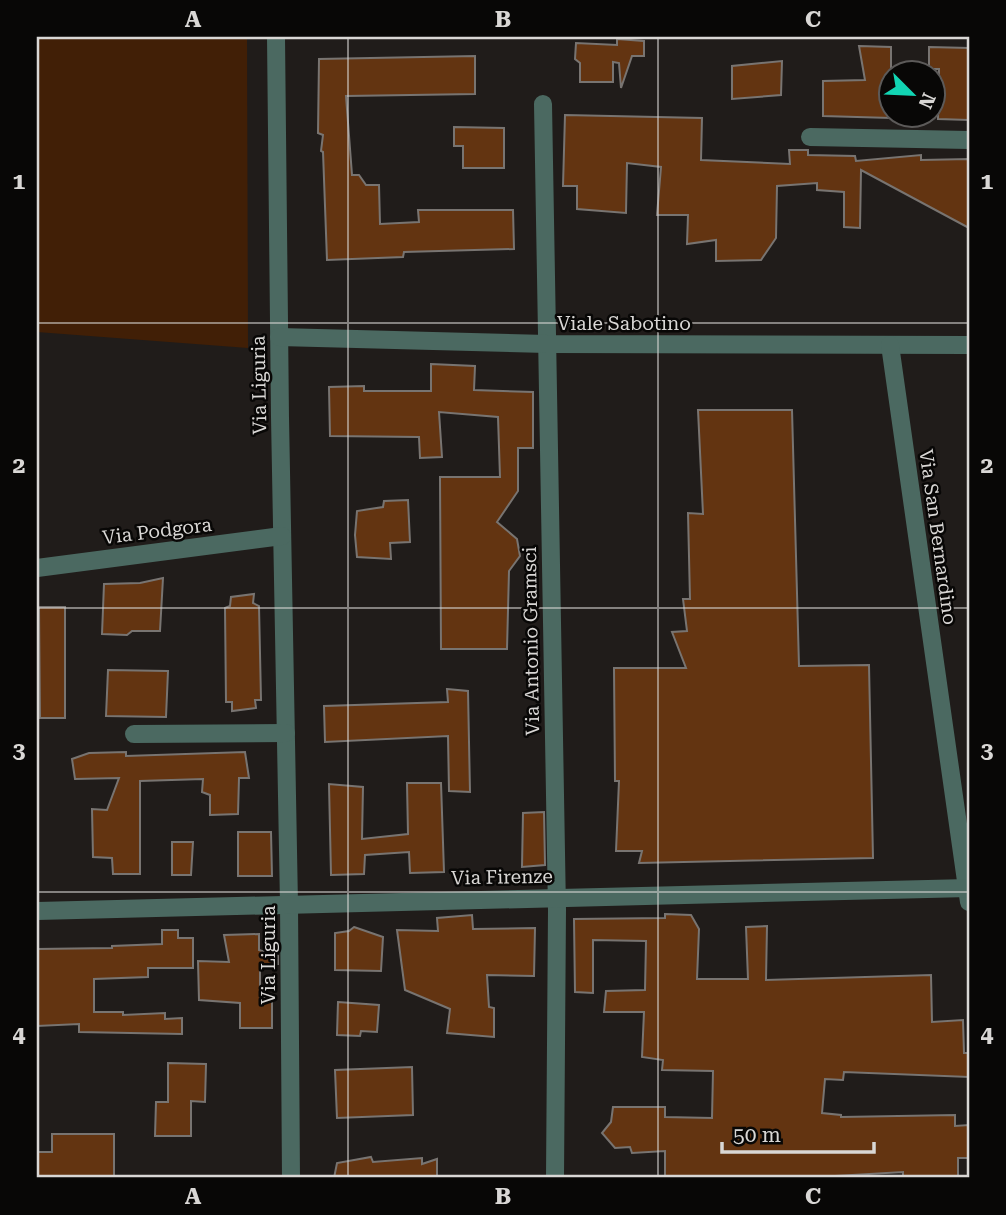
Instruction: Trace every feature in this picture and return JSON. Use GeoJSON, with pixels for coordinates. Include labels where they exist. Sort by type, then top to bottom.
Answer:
{"type":"FeatureCollection","features":[{"type":"Feature","properties":{"kind":"street","name":"Via Liguria"},"geometry":{"type":"LineString","coordinates":[[276,37],[289,904],[290,1178]]}},
{"type":"Feature","properties":{"kind":"street","name":"Via Antonio Gramsci"},"geometry":{"type":"LineString","coordinates":[[543,104],[557,897],[555,1178]]}},
{"type":"Feature","properties":{"kind":"street"},"geometry":{"type":"LineString","coordinates":[[810,137],[969,140]]}},
{"type":"Feature","properties":{"kind":"street","name":"Viale Sabotino"},"geometry":{"type":"LineString","coordinates":[[279,337],[547,344],[969,345]]}},
{"type":"Feature","properties":{"kind":"street","name":"Via San Bernardino"},"geometry":{"type":"LineString","coordinates":[[890,345],[969,892]]}},
{"type":"Feature","properties":{"kind":"street","name":"Via Podgora"},"geometry":{"type":"LineString","coordinates":[[37,568],[282,536]]}},
{"type":"Feature","properties":{"kind":"street"},"geometry":{"type":"LineString","coordinates":[[134,734],[286,733]]}},
{"type":"Feature","properties":{"kind":"street","name":"Via Firenze"},"geometry":{"type":"LineString","coordinates":[[37,911],[557,897],[969,892]]}},
{"type":"Feature","properties":{"kind":"shaded area"},"geometry":{"type":"Polygon","coordinates":[[[37,37],[247,37],[248,348],[37,332],[37,37]]]}},
{"type":"Feature","properties":{"kind":"building"},"geometry":{"type":"Polygon","coordinates":[[[617,39],[644,41],[644,56],[632,56],[621,88],[619,63],[613,62],[613,82],[580,82],[580,63],[575,59],[576,43],[617,45],[617,39]]]}},
{"type":"Feature","properties":{"kind":"building"},"geometry":{"type":"Polygon","coordinates":[[[859,46],[891,47],[891,60],[876,60],[876,118],[823,116],[823,81],[865,80],[859,46]]]}},
{"type":"Feature","properties":{"kind":"building"},"geometry":{"type":"Polygon","coordinates":[[[929,47],[969,48],[969,120],[946,119],[946,60],[929,60],[929,47]]]}},
{"type":"Feature","properties":{"kind":"building"},"geometry":{"type":"Polygon","coordinates":[[[475,56],[475,94],[346,96],[352,175],[359,175],[366,185],[379,185],[380,224],[419,222],[418,210],[513,210],[514,249],[404,252],[403,257],[327,260],[321,151],[323,135],[318,133],[319,59],[475,56]]]}},
{"type":"Feature","properties":{"kind":"building"},"geometry":{"type":"Polygon","coordinates":[[[782,61],[781,95],[732,99],[732,66],[782,61]]]}},
{"type":"Feature","properties":{"kind":"building"},"geometry":{"type":"Polygon","coordinates":[[[565,115],[702,118],[701,160],[790,164],[789,150],[808,150],[808,155],[855,156],[856,161],[921,155],[921,160],[969,159],[969,228],[861,170],[860,228],[844,227],[844,192],[817,190],[817,183],[777,186],[776,238],[761,260],[716,261],[716,240],[687,244],[688,215],[657,215],[661,167],[627,163],[626,213],[577,209],[577,186],[563,186],[565,115]]]}},
{"type":"Feature","properties":{"kind":"building"},"geometry":{"type":"Polygon","coordinates":[[[454,127],[504,128],[504,168],[463,168],[463,146],[454,146],[454,127]]]}},
{"type":"Feature","properties":{"kind":"building"},"geometry":{"type":"Polygon","coordinates":[[[431,364],[475,366],[474,390],[533,392],[533,448],[518,448],[518,491],[497,522],[517,539],[520,556],[509,571],[507,649],[441,649],[440,477],[500,477],[498,417],[439,412],[442,457],[420,458],[419,437],[330,436],[329,387],[364,386],[364,391],[431,391],[431,364]]]}},
{"type":"Feature","properties":{"kind":"building"},"geometry":{"type":"Polygon","coordinates":[[[698,410],[792,410],[799,666],[869,665],[873,858],[639,863],[642,851],[616,851],[619,781],[615,781],[614,668],[686,668],[672,632],[687,631],[683,599],[690,599],[688,513],[703,514],[698,410]]]}},
{"type":"Feature","properties":{"kind":"building"},"geometry":{"type":"Polygon","coordinates":[[[408,500],[410,542],[390,543],[391,559],[357,557],[357,511],[383,507],[384,501],[408,500]]]}},
{"type":"Feature","properties":{"kind":"building"},"geometry":{"type":"Polygon","coordinates":[[[163,578],[160,631],[132,631],[127,635],[102,634],[104,584],[140,583],[163,578]]]}},
{"type":"Feature","properties":{"kind":"building"},"geometry":{"type":"Polygon","coordinates":[[[254,594],[253,603],[259,606],[261,700],[255,700],[256,708],[232,711],[232,702],[226,702],[225,608],[230,606],[231,597],[254,594]]]}},
{"type":"Feature","properties":{"kind":"building"},"geometry":{"type":"Polygon","coordinates":[[[39,607],[65,607],[65,718],[40,718],[39,607]]]}},
{"type":"Feature","properties":{"kind":"building"},"geometry":{"type":"Polygon","coordinates":[[[108,670],[168,671],[166,717],[106,716],[108,670]]]}},
{"type":"Feature","properties":{"kind":"building"},"geometry":{"type":"Polygon","coordinates":[[[447,689],[468,691],[470,792],[449,791],[448,736],[325,742],[324,706],[448,702],[447,689]]]}},
{"type":"Feature","properties":{"kind":"building"},"geometry":{"type":"Polygon","coordinates":[[[126,752],[126,756],[245,752],[249,778],[239,778],[238,814],[210,815],[210,795],[202,792],[203,779],[140,781],[140,874],[113,874],[112,858],[93,857],[92,809],[107,810],[119,778],[75,779],[72,759],[89,753],[126,752]]]}},
{"type":"Feature","properties":{"kind":"building"},"geometry":{"type":"Polygon","coordinates":[[[407,783],[441,783],[444,872],[410,873],[409,852],[365,855],[364,874],[331,875],[329,784],[363,787],[362,839],[408,834],[407,783]]]}},
{"type":"Feature","properties":{"kind":"building"},"geometry":{"type":"Polygon","coordinates":[[[544,812],[545,865],[522,867],[523,813],[544,812]]]}},
{"type":"Feature","properties":{"kind":"building"},"geometry":{"type":"Polygon","coordinates":[[[238,832],[271,832],[272,876],[238,876],[238,832]]]}},
{"type":"Feature","properties":{"kind":"building"},"geometry":{"type":"Polygon","coordinates":[[[172,842],[193,842],[191,875],[172,875],[172,842]]]}},
{"type":"Feature","properties":{"kind":"building"},"geometry":{"type":"Polygon","coordinates":[[[665,914],[691,915],[699,929],[697,979],[748,979],[746,927],[767,926],[766,980],[931,975],[932,1022],[963,1020],[964,1053],[969,1053],[969,1077],[844,1072],[843,1080],[825,1079],[822,1113],[841,1117],[955,1115],[955,1126],[969,1125],[969,1158],[958,1158],[958,1178],[903,1178],[903,1172],[800,1178],[665,1178],[665,1151],[632,1153],[630,1147],[615,1148],[602,1133],[611,1122],[613,1107],[665,1107],[665,1117],[712,1118],[713,1071],[662,1070],[663,1060],[642,1057],[644,1012],[604,1012],[606,991],[645,990],[646,941],[593,940],[593,993],[575,992],[574,919],[665,918],[665,914]]]}},
{"type":"Feature","properties":{"kind":"building"},"geometry":{"type":"Polygon","coordinates":[[[472,915],[473,929],[535,928],[534,976],[487,975],[489,1007],[494,1008],[494,1037],[447,1033],[450,1009],[405,990],[397,930],[438,931],[437,918],[472,915]]]}},
{"type":"Feature","properties":{"kind":"building"},"geometry":{"type":"Polygon","coordinates":[[[354,927],[383,937],[381,971],[335,970],[335,933],[349,931],[354,927]]]}},
{"type":"Feature","properties":{"kind":"building"},"geometry":{"type":"Polygon","coordinates":[[[162,930],[178,930],[178,938],[193,938],[193,968],[148,968],[148,977],[94,979],[94,1012],[123,1012],[123,1015],[165,1013],[165,1019],[182,1018],[182,1034],[79,1032],[79,1024],[37,1026],[37,949],[162,944],[162,930]]]}},
{"type":"Feature","properties":{"kind":"building"},"geometry":{"type":"Polygon","coordinates":[[[259,934],[259,950],[278,956],[278,964],[260,965],[260,998],[272,998],[272,1028],[240,1028],[240,1003],[199,1000],[198,961],[229,962],[224,935],[259,934]]]}},
{"type":"Feature","properties":{"kind":"building"},"geometry":{"type":"Polygon","coordinates":[[[338,1002],[379,1005],[377,1032],[361,1031],[360,1036],[337,1035],[338,1002]]]}},
{"type":"Feature","properties":{"kind":"building"},"geometry":{"type":"Polygon","coordinates":[[[168,1063],[206,1064],[205,1102],[191,1101],[191,1136],[155,1136],[156,1102],[168,1102],[168,1063]]]}},
{"type":"Feature","properties":{"kind":"building"},"geometry":{"type":"Polygon","coordinates":[[[412,1067],[413,1115],[337,1118],[335,1070],[412,1067]]]}},
{"type":"Feature","properties":{"kind":"building"},"geometry":{"type":"Polygon","coordinates":[[[52,1134],[114,1134],[114,1176],[37,1178],[37,1152],[52,1152],[52,1134]]]}},
{"type":"Feature","properties":{"kind":"building"},"geometry":{"type":"Polygon","coordinates":[[[371,1157],[373,1162],[422,1158],[422,1164],[437,1159],[437,1178],[334,1178],[337,1163],[371,1157]]]}}]}
